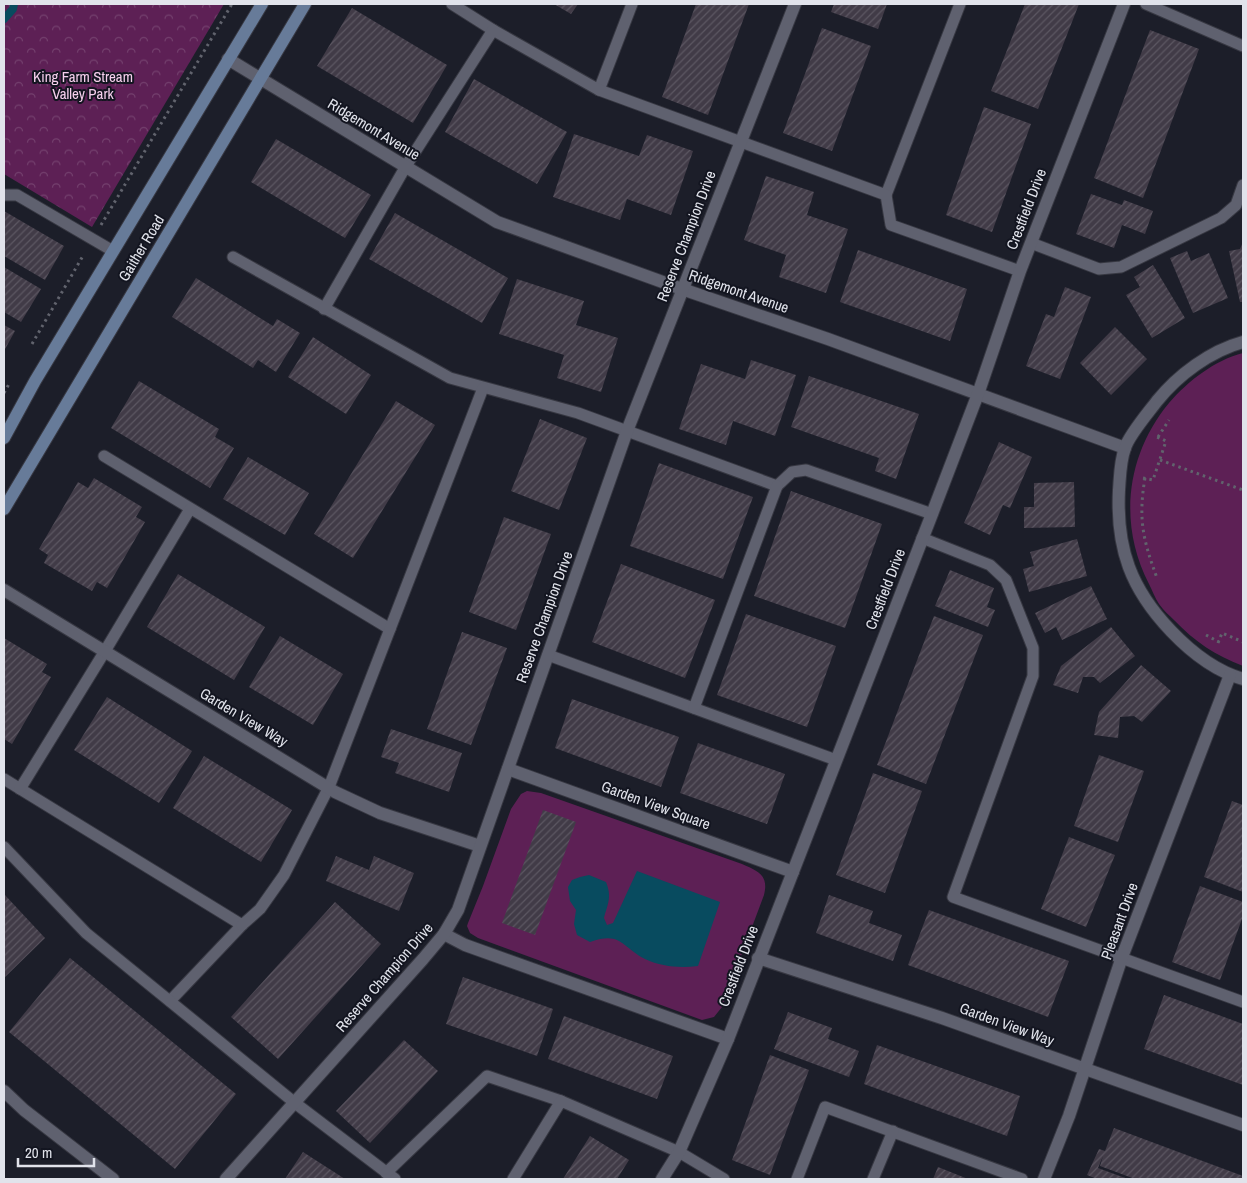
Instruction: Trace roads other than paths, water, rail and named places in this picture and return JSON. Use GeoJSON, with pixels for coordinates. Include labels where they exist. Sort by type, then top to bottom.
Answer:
{"type":"FeatureCollection","features":[{"type":"Feature","properties":{"kind":"main road","name":"Gaither Road"},"geometry":{"type":"LineString","coordinates":[[4,438],[35,381],[262,4]]}},
{"type":"Feature","properties":{"kind":"main road","name":"Gaither Road"},"geometry":{"type":"LineString","coordinates":[[4,509],[305,4]]}},
{"type":"Feature","properties":{"kind":"street","name":"Reserve Champion Drive"},"geometry":{"type":"LineString","coordinates":[[226,1179],[444,934],[458,910],[627,431],[795,4]]}},
{"type":"Feature","properties":{"kind":"street","name":"Crestfield Drive"},"geometry":{"type":"LineString","coordinates":[[662,1179],[679,1152],[728,1039],[978,394],[1020,271],[1124,4]]}},
{"type":"Feature","properties":{"kind":"street","name":"Ridgemont Avenue"},"geometry":{"type":"LineString","coordinates":[[228,59],[497,222],[682,289],[828,339],[1125,448]]}},
{"type":"Feature","properties":{"kind":"street"},"geometry":{"type":"LineString","coordinates":[[1243,342],[1235,344],[1192,366],[1166,390],[1148,413],[1125,448],[1120,473],[1118,514],[1124,551],[1135,584],[1156,615],[1186,646],[1230,675],[1243,679]]}},
{"type":"Feature","properties":{"kind":"street","name":"Garden View Way"},"geometry":{"type":"LineString","coordinates":[[4,590],[329,787],[380,813],[480,846]]}},
{"type":"Feature","properties":{"kind":"street","name":"Pleasant Drive"},"geometry":{"type":"LineString","coordinates":[[1044,1179],[1069,1116],[1122,958],[1230,675]]}},
{"type":"Feature","properties":{"kind":"street","name":"Garden View Square"},"geometry":{"type":"LineString","coordinates":[[508,769],[793,872]]}},
{"type":"Feature","properties":{"kind":"street"},"geometry":{"type":"LineString","coordinates":[[444,934],[465,945],[728,1039]]}},
{"type":"Feature","properties":{"kind":"street","name":"Garden View Way"},"geometry":{"type":"LineString","coordinates":[[758,958],[942,1018],[1243,1126]]}},
{"type":"Feature","properties":{"kind":"street"},"geometry":{"type":"LineString","coordinates":[[4,1091],[24,1110],[113,1179]]}},
{"type":"Feature","properties":{"kind":"lane"},"geometry":{"type":"LineString","coordinates":[[452,4],[493,30],[599,90],[886,195]]}},
{"type":"Feature","properties":{"kind":"lane"},"geometry":{"type":"LineString","coordinates":[[599,90],[632,4]]}},
{"type":"Feature","properties":{"kind":"lane"},"geometry":{"type":"LineString","coordinates":[[960,4],[886,195],[891,224],[1020,271]]}},
{"type":"Feature","properties":{"kind":"lane"},"geometry":{"type":"LineString","coordinates":[[1146,4],[1243,46]]}},
{"type":"Feature","properties":{"kind":"lane"},"geometry":{"type":"LineString","coordinates":[[324,308],[406,166],[493,30]]}},
{"type":"Feature","properties":{"kind":"lane"},"geometry":{"type":"LineString","coordinates":[[1031,242],[1099,269],[1121,267],[1221,218],[1236,205],[1243,185]]}},
{"type":"Feature","properties":{"kind":"lane"},"geometry":{"type":"LineString","coordinates":[[4,195],[17,195],[113,251]]}},
{"type":"Feature","properties":{"kind":"lane"},"geometry":{"type":"LineString","coordinates":[[233,256],[450,378],[578,412],[777,486]]}},
{"type":"Feature","properties":{"kind":"lane"},"geometry":{"type":"LineString","coordinates":[[170,1001],[242,924],[260,909],[284,875],[329,787],[483,388]]}},
{"type":"Feature","properties":{"kind":"lane"},"geometry":{"type":"LineString","coordinates":[[104,456],[390,629]]}},
{"type":"Feature","properties":{"kind":"lane"},"geometry":{"type":"LineString","coordinates":[[694,708],[777,486],[792,472],[806,470],[932,514]]}},
{"type":"Feature","properties":{"kind":"lane"},"geometry":{"type":"LineString","coordinates":[[20,789],[190,508]]}},
{"type":"Feature","properties":{"kind":"lane"},"geometry":{"type":"LineString","coordinates":[[922,538],[990,565],[1006,580],[1033,648],[1033,676],[953,897],[1243,1002]]}},
{"type":"Feature","properties":{"kind":"lane"},"geometry":{"type":"LineString","coordinates":[[548,655],[836,760]]}},
{"type":"Feature","properties":{"kind":"lane"},"geometry":{"type":"LineString","coordinates":[[4,779],[242,924]]}},
{"type":"Feature","properties":{"kind":"lane"},"geometry":{"type":"LineString","coordinates":[[4,847],[86,933],[295,1103],[390,1176],[487,1076],[561,1101],[679,1152],[724,1179]]}},
{"type":"Feature","properties":{"kind":"lane"},"geometry":{"type":"LineString","coordinates":[[513,1179],[561,1101]]}},
{"type":"Feature","properties":{"kind":"lane"},"geometry":{"type":"LineString","coordinates":[[796,1179],[825,1107],[1022,1179]]}},
{"type":"Feature","properties":{"kind":"lane"},"geometry":{"type":"LineString","coordinates":[[873,1179],[892,1132]]}},
{"type":"Feature","properties":{"kind":"water"},"geometry":{"type":"Polygon","coordinates":[[[637,871],[720,902],[698,966],[678,967],[658,964],[645,959],[615,939],[609,938],[590,942],[577,935],[574,924],[576,910],[570,901],[568,887],[572,880],[589,875],[606,882],[609,896],[604,918],[607,925],[613,923],[637,871]]]}},
{"type":"Feature","properties":{"kind":"waterway"},"geometry":{"type":"LineString","coordinates":[[4,19],[13,9],[14,4]]}},
{"type":"Feature","properties":{"kind":"park label","name":"King Farm Stream Valley Park"},"geometry":{"type":"Point","coordinates":[83,84]}}]}
